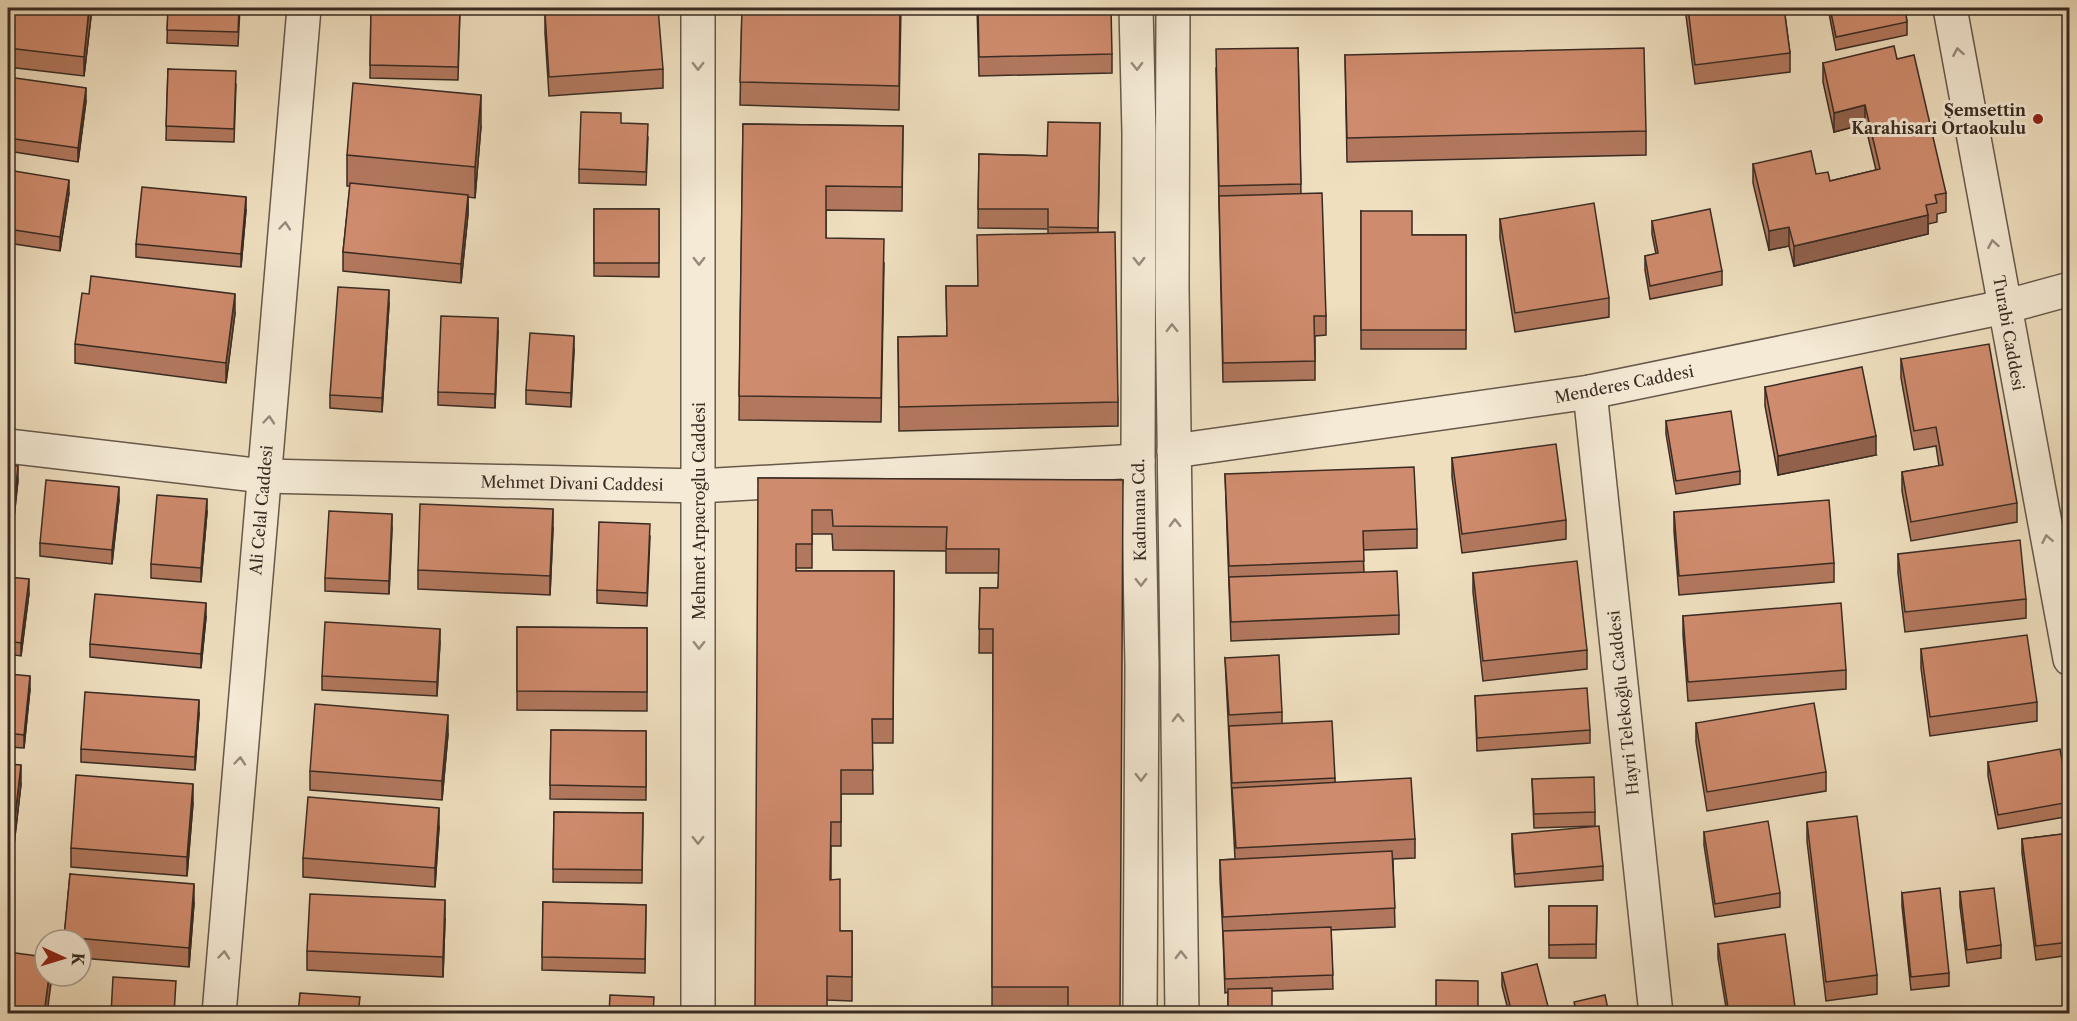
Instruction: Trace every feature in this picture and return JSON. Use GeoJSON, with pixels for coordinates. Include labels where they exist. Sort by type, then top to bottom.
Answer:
{"type":"FeatureCollection","features":[{"type":"Feature","properties":{"kind":"street","name":"Ali Celal Caddesi"},"geometry":{"type":"LineString","coordinates":[[219,1014],[304,8]]}},
{"type":"Feature","properties":{"kind":"street","name":"Mehmet Arpacroglu Caddesi"},"geometry":{"type":"LineString","coordinates":[[698,8],[698,1014]]}},
{"type":"Feature","properties":{"kind":"street","name":"Kadınana Cd."},"geometry":{"type":"LineString","coordinates":[[1136,8],[1139,133],[1138,461],[1142,666],[1140,1014]]}},
{"type":"Feature","properties":{"kind":"street"},"geometry":{"type":"LineString","coordinates":[[1173,8],[1172,287],[1182,1014]]}},
{"type":"Feature","properties":{"kind":"street","name":"Turabi Caddesi"},"geometry":{"type":"LineString","coordinates":[[1950,8],[2070,659]]}},
{"type":"Feature","properties":{"kind":"street","name":"Menderes Caddesi"},"geometry":{"type":"LineString","coordinates":[[1174,451],[1590,392],[2004,307],[2070,289]]}},
{"type":"Feature","properties":{"kind":"street","name":"Hayri Telekoğlu Caddesi"},"geometry":{"type":"LineString","coordinates":[[1590,392],[1656,1014]]}},
{"type":"Feature","properties":{"kind":"street","name":"Mehmet Divani Caddesi"},"geometry":{"type":"LineString","coordinates":[[8,446],[264,476],[699,486],[1138,461]]}},
{"type":"Feature","properties":{"kind":"building"},"geometry":{"type":"Polygon","coordinates":[[[8,8],[89,8],[84,57],[8,48],[8,8]]]}},
{"type":"Feature","properties":{"kind":"building"},"geometry":{"type":"Polygon","coordinates":[[[168,8],[239,8],[238,32],[167,30],[168,8]]]}},
{"type":"Feature","properties":{"kind":"building"},"geometry":{"type":"Polygon","coordinates":[[[371,8],[460,8],[458,67],[370,65],[371,8]]]}},
{"type":"Feature","properties":{"kind":"building"},"geometry":{"type":"Polygon","coordinates":[[[658,8],[663,69],[549,77],[545,13],[658,8]]]}},
{"type":"Feature","properties":{"kind":"building"},"geometry":{"type":"Polygon","coordinates":[[[742,8],[900,8],[899,86],[740,82],[742,8]]]}},
{"type":"Feature","properties":{"kind":"building"},"geometry":{"type":"Polygon","coordinates":[[[978,8],[1111,8],[1112,54],[979,57],[978,8]]]}},
{"type":"Feature","properties":{"kind":"building"},"geometry":{"type":"Polygon","coordinates":[[[1688,8],[1784,8],[1790,53],[1695,65],[1688,8]]]}},
{"type":"Feature","properties":{"kind":"building"},"geometry":{"type":"Polygon","coordinates":[[[1830,8],[1905,8],[1907,22],[1836,37],[1830,8]]]}},
{"type":"Feature","properties":{"kind":"building"},"geometry":{"type":"Polygon","coordinates":[[[1894,46],[1897,59],[1914,55],[1946,193],[1935,195],[1937,203],[1926,205],[1928,215],[1794,246],[1789,227],[1769,231],[1753,164],[1811,151],[1816,174],[1828,172],[1830,181],[1880,169],[1865,105],[1834,113],[1823,63],[1894,46]]]}},
{"type":"Feature","properties":{"kind":"building"},"geometry":{"type":"Polygon","coordinates":[[[1298,48],[1301,184],[1219,186],[1216,49],[1298,48]]]}},
{"type":"Feature","properties":{"kind":"building"},"geometry":{"type":"Polygon","coordinates":[[[1644,48],[1646,131],[1347,138],[1345,55],[1644,48]]]}},
{"type":"Feature","properties":{"kind":"building"},"geometry":{"type":"Polygon","coordinates":[[[168,69],[236,71],[234,129],[166,126],[168,69]]]}},
{"type":"Feature","properties":{"kind":"building"},"geometry":{"type":"Polygon","coordinates":[[[8,77],[86,88],[78,148],[8,138],[8,77]]]}},
{"type":"Feature","properties":{"kind":"building"},"geometry":{"type":"Polygon","coordinates":[[[353,83],[481,95],[475,167],[347,155],[353,83]]]}},
{"type":"Feature","properties":{"kind":"building"},"geometry":{"type":"Polygon","coordinates":[[[581,112],[621,113],[621,123],[648,124],[646,172],[579,169],[581,112]]]}},
{"type":"Feature","properties":{"kind":"building"},"geometry":{"type":"Polygon","coordinates":[[[1048,122],[1100,123],[1098,228],[1048,227],[1048,209],[978,209],[979,154],[1047,156],[1048,122]]]}},
{"type":"Feature","properties":{"kind":"building"},"geometry":{"type":"Polygon","coordinates":[[[743,124],[903,126],[902,187],[826,186],[826,238],[884,239],[881,398],[739,396],[743,124]]]}},
{"type":"Feature","properties":{"kind":"building"},"geometry":{"type":"Polygon","coordinates":[[[8,170],[69,180],[60,237],[8,229],[8,170]]]}},
{"type":"Feature","properties":{"kind":"building"},"geometry":{"type":"Polygon","coordinates":[[[350,183],[468,195],[461,264],[343,252],[350,183]]]}},
{"type":"Feature","properties":{"kind":"building"},"geometry":{"type":"Polygon","coordinates":[[[142,187],[246,197],[241,254],[136,244],[142,187]]]}},
{"type":"Feature","properties":{"kind":"building"},"geometry":{"type":"Polygon","coordinates":[[[1322,193],[1326,316],[1314,316],[1315,361],[1223,363],[1219,196],[1322,193]]]}},
{"type":"Feature","properties":{"kind":"building"},"geometry":{"type":"Polygon","coordinates":[[[1594,203],[1609,298],[1515,313],[1500,219],[1594,203]]]}},
{"type":"Feature","properties":{"kind":"building"},"geometry":{"type":"Polygon","coordinates":[[[594,209],[659,209],[659,263],[594,263],[594,209]]]}},
{"type":"Feature","properties":{"kind":"building"},"geometry":{"type":"Polygon","coordinates":[[[1710,209],[1722,271],[1650,286],[1645,256],[1658,253],[1652,221],[1710,209]]]}},
{"type":"Feature","properties":{"kind":"building"},"geometry":{"type":"Polygon","coordinates":[[[1361,211],[1412,211],[1412,235],[1466,235],[1466,330],[1361,330],[1361,211]]]}},
{"type":"Feature","properties":{"kind":"building"},"geometry":{"type":"Polygon","coordinates":[[[1115,232],[1118,402],[899,407],[898,337],[947,336],[946,286],[978,286],[977,235],[1115,232]]]}},
{"type":"Feature","properties":{"kind":"building"},"geometry":{"type":"Polygon","coordinates":[[[91,276],[235,294],[226,363],[75,344],[82,293],[89,294],[91,276]]]}},
{"type":"Feature","properties":{"kind":"building"},"geometry":{"type":"Polygon","coordinates":[[[338,287],[389,290],[382,398],[330,395],[338,287]]]}},
{"type":"Feature","properties":{"kind":"building"},"geometry":{"type":"Polygon","coordinates":[[[441,316],[498,318],[495,394],[438,392],[441,316]]]}},
{"type":"Feature","properties":{"kind":"building"},"geometry":{"type":"Polygon","coordinates":[[[530,333],[574,336],[571,393],[526,390],[530,333]]]}},
{"type":"Feature","properties":{"kind":"building"},"geometry":{"type":"Polygon","coordinates":[[[1989,344],[2017,503],[1911,522],[1902,472],[1943,465],[1936,427],[1914,431],[1901,359],[1989,344]]]}},
{"type":"Feature","properties":{"kind":"building"},"geometry":{"type":"Polygon","coordinates":[[[1862,367],[1876,436],[1778,456],[1765,387],[1862,367]]]}},
{"type":"Feature","properties":{"kind":"building"},"geometry":{"type":"Polygon","coordinates":[[[1731,411],[1740,471],[1676,481],[1666,421],[1731,411]]]}},
{"type":"Feature","properties":{"kind":"building"},"geometry":{"type":"Polygon","coordinates":[[[1556,444],[1566,520],[1462,534],[1452,458],[1556,444]]]}},
{"type":"Feature","properties":{"kind":"building"},"geometry":{"type":"Polygon","coordinates":[[[8,465],[18,466],[9,551],[8,551],[8,465]]]}},
{"type":"Feature","properties":{"kind":"building"},"geometry":{"type":"Polygon","coordinates":[[[1414,467],[1417,529],[1363,531],[1364,561],[1229,566],[1225,474],[1414,467]]]}},
{"type":"Feature","properties":{"kind":"building"},"geometry":{"type":"Polygon","coordinates":[[[758,478],[1123,480],[1120,1014],[1068,1014],[1068,987],[992,987],[993,629],[979,629],[980,588],[998,588],[999,549],[946,549],[947,527],[833,526],[832,510],[812,510],[812,544],[796,544],[796,571],[894,571],[893,719],[872,719],[873,770],[841,770],[841,822],[831,822],[830,880],[840,879],[840,931],[852,931],[852,977],[827,976],[827,1014],[755,1014],[758,478]]]}},
{"type":"Feature","properties":{"kind":"building"},"geometry":{"type":"Polygon","coordinates":[[[46,480],[119,487],[112,550],[40,543],[46,480]]]}},
{"type":"Feature","properties":{"kind":"building"},"geometry":{"type":"Polygon","coordinates":[[[157,495],[207,499],[201,568],[151,564],[157,495]]]}},
{"type":"Feature","properties":{"kind":"building"},"geometry":{"type":"Polygon","coordinates":[[[1829,500],[1834,563],[1679,576],[1674,512],[1829,500]]]}},
{"type":"Feature","properties":{"kind":"building"},"geometry":{"type":"Polygon","coordinates":[[[420,504],[553,509],[550,576],[418,570],[420,504]]]}},
{"type":"Feature","properties":{"kind":"building"},"geometry":{"type":"Polygon","coordinates":[[[329,511],[392,514],[389,581],[325,578],[329,511]]]}},
{"type":"Feature","properties":{"kind":"building"},"geometry":{"type":"Polygon","coordinates":[[[599,522],[650,524],[647,593],[597,590],[599,522]]]}},
{"type":"Feature","properties":{"kind":"building"},"geometry":{"type":"Polygon","coordinates":[[[2020,540],[2026,599],[1905,612],[1898,554],[2020,540]]]}},
{"type":"Feature","properties":{"kind":"building"},"geometry":{"type":"Polygon","coordinates":[[[1577,561],[1587,650],[1483,661],[1473,573],[1577,561]]]}},
{"type":"Feature","properties":{"kind":"building"},"geometry":{"type":"Polygon","coordinates":[[[1397,571],[1399,615],[1231,622],[1229,577],[1397,571]]]}},
{"type":"Feature","properties":{"kind":"building"},"geometry":{"type":"Polygon","coordinates":[[[8,577],[29,579],[21,643],[8,641],[8,577]]]}},
{"type":"Feature","properties":{"kind":"building"},"geometry":{"type":"Polygon","coordinates":[[[95,594],[206,603],[201,654],[90,644],[95,594]]]}},
{"type":"Feature","properties":{"kind":"building"},"geometry":{"type":"Polygon","coordinates":[[[1841,603],[1846,670],[1688,682],[1683,616],[1841,603]]]}},
{"type":"Feature","properties":{"kind":"building"},"geometry":{"type":"Polygon","coordinates":[[[325,622],[440,629],[437,682],[322,676],[325,622]]]}},
{"type":"Feature","properties":{"kind":"building"},"geometry":{"type":"Polygon","coordinates":[[[517,627],[647,628],[647,692],[517,691],[517,627]]]}},
{"type":"Feature","properties":{"kind":"building"},"geometry":{"type":"Polygon","coordinates":[[[2027,635],[2037,702],[1930,717],[1921,649],[2027,635]]]}},
{"type":"Feature","properties":{"kind":"building"},"geometry":{"type":"Polygon","coordinates":[[[1279,655],[1282,712],[1229,715],[1225,658],[1279,655]]]}},
{"type":"Feature","properties":{"kind":"building"},"geometry":{"type":"Polygon","coordinates":[[[8,674],[30,676],[24,735],[8,733],[8,674]]]}},
{"type":"Feature","properties":{"kind":"building"},"geometry":{"type":"Polygon","coordinates":[[[1587,688],[1590,730],[1477,738],[1475,696],[1587,688]]]}},
{"type":"Feature","properties":{"kind":"building"},"geometry":{"type":"Polygon","coordinates":[[[85,692],[199,700],[195,757],[81,749],[85,692]]]}},
{"type":"Feature","properties":{"kind":"building"},"geometry":{"type":"Polygon","coordinates":[[[1814,703],[1826,772],[1707,792],[1696,723],[1814,703]]]}},
{"type":"Feature","properties":{"kind":"building"},"geometry":{"type":"Polygon","coordinates":[[[315,704],[448,715],[442,781],[310,771],[315,704]]]}},
{"type":"Feature","properties":{"kind":"building"},"geometry":{"type":"Polygon","coordinates":[[[1332,721],[1335,778],[1232,783],[1229,726],[1332,721]]]}},
{"type":"Feature","properties":{"kind":"building"},"geometry":{"type":"Polygon","coordinates":[[[551,730],[646,731],[646,787],[550,785],[551,730]]]}},
{"type":"Feature","properties":{"kind":"building"},"geometry":{"type":"Polygon","coordinates":[[[2060,749],[2070,802],[1998,815],[1988,762],[2060,749]]]}},
{"type":"Feature","properties":{"kind":"building"},"geometry":{"type":"Polygon","coordinates":[[[8,764],[21,765],[14,825],[8,825],[8,764]]]}},
{"type":"Feature","properties":{"kind":"building"},"geometry":{"type":"Polygon","coordinates":[[[76,775],[193,784],[187,857],[71,848],[76,775]]]}},
{"type":"Feature","properties":{"kind":"building"},"geometry":{"type":"Polygon","coordinates":[[[1594,777],[1595,812],[1534,814],[1532,779],[1594,777]]]}},
{"type":"Feature","properties":{"kind":"building"},"geometry":{"type":"Polygon","coordinates":[[[1411,778],[1415,839],[1236,848],[1232,788],[1411,778]]]}},
{"type":"Feature","properties":{"kind":"building"},"geometry":{"type":"Polygon","coordinates":[[[308,797],[439,808],[435,868],[303,858],[308,797]]]}},
{"type":"Feature","properties":{"kind":"building"},"geometry":{"type":"Polygon","coordinates":[[[554,812],[643,813],[642,870],[553,869],[554,812]]]}},
{"type":"Feature","properties":{"kind":"building"},"geometry":{"type":"Polygon","coordinates":[[[1857,816],[1877,975],[1826,982],[1807,822],[1857,816]]]}},
{"type":"Feature","properties":{"kind":"building"},"geometry":{"type":"Polygon","coordinates":[[[1768,821],[1780,893],[1715,904],[1704,832],[1768,821]]]}},
{"type":"Feature","properties":{"kind":"building"},"geometry":{"type":"Polygon","coordinates":[[[1599,826],[1603,866],[1515,874],[1512,834],[1599,826]]]}},
{"type":"Feature","properties":{"kind":"building"},"geometry":{"type":"Polygon","coordinates":[[[2070,833],[2070,942],[2036,946],[2022,839],[2070,833]]]}},
{"type":"Feature","properties":{"kind":"building"},"geometry":{"type":"Polygon","coordinates":[[[1392,851],[1395,908],[1223,917],[1220,860],[1392,851]]]}},
{"type":"Feature","properties":{"kind":"building"},"geometry":{"type":"Polygon","coordinates":[[[70,874],[194,884],[189,948],[93,940],[93,928],[65,928],[70,874]]]}},
{"type":"Feature","properties":{"kind":"building"},"geometry":{"type":"Polygon","coordinates":[[[1940,888],[1949,973],[1911,977],[1902,893],[1940,888]]]}},
{"type":"Feature","properties":{"kind":"building"},"geometry":{"type":"Polygon","coordinates":[[[1994,888],[2001,945],[1967,950],[1960,892],[1994,888]]]}},
{"type":"Feature","properties":{"kind":"building"},"geometry":{"type":"Polygon","coordinates":[[[310,894],[445,900],[443,957],[307,951],[310,894]]]}},
{"type":"Feature","properties":{"kind":"building"},"geometry":{"type":"Polygon","coordinates":[[[543,902],[646,905],[645,959],[542,957],[543,902]]]}},
{"type":"Feature","properties":{"kind":"building"},"geometry":{"type":"Polygon","coordinates":[[[1549,906],[1597,906],[1596,944],[1549,945],[1549,906]]]}},
{"type":"Feature","properties":{"kind":"building"},"geometry":{"type":"Polygon","coordinates":[[[1331,927],[1333,975],[1225,979],[1223,931],[1331,927]]]}},
{"type":"Feature","properties":{"kind":"building"},"geometry":{"type":"Polygon","coordinates":[[[1785,934],[1795,1007],[1752,1014],[1729,1014],[1718,944],[1785,934]]]}},
{"type":"Feature","properties":{"kind":"building"},"geometry":{"type":"Polygon","coordinates":[[[8,952],[33,955],[33,988],[47,988],[44,1014],[8,1014],[8,952]]]}},
{"type":"Feature","properties":{"kind":"building"},"geometry":{"type":"Polygon","coordinates":[[[1537,964],[1550,1014],[1512,1014],[1502,973],[1537,964]]]}},
{"type":"Feature","properties":{"kind":"building"},"geometry":{"type":"Polygon","coordinates":[[[113,977],[176,981],[174,1014],[111,1014],[113,977]]]}},
{"type":"Feature","properties":{"kind":"building"},"geometry":{"type":"Polygon","coordinates":[[[1436,980],[1478,981],[1478,1014],[1436,1014],[1436,980]]]}},
{"type":"Feature","properties":{"kind":"building"},"geometry":{"type":"Polygon","coordinates":[[[1272,988],[1272,1012],[1318,1011],[1319,1014],[1228,1014],[1228,989],[1272,988]]]}},
{"type":"Feature","properties":{"kind":"building"},"geometry":{"type":"Polygon","coordinates":[[[300,993],[360,997],[358,1014],[298,1014],[300,993]]]}},
{"type":"Feature","properties":{"kind":"building"},"geometry":{"type":"Polygon","coordinates":[[[610,995],[654,997],[653,1014],[609,1014],[610,995]]]}},
{"type":"Feature","properties":{"kind":"building"},"geometry":{"type":"Polygon","coordinates":[[[1605,995],[1609,1014],[1577,1014],[1574,1002],[1605,995]]]}},
{"type":"Feature","properties":{"kind":"building"},"geometry":{"type":"Polygon","coordinates":[[[406,1007],[506,1012],[506,1014],[406,1014],[406,1007]]]}},
{"type":"Feature","properties":{"kind":"building"},"geometry":{"type":"Polygon","coordinates":[[[546,1011],[599,1014],[546,1014],[546,1011]]]}},
{"type":"Feature","properties":{"kind":"place","name":"Şemsettin Karahisari Ortaokulu"},"geometry":{"type":"Point","coordinates":[2038,119]}}]}
